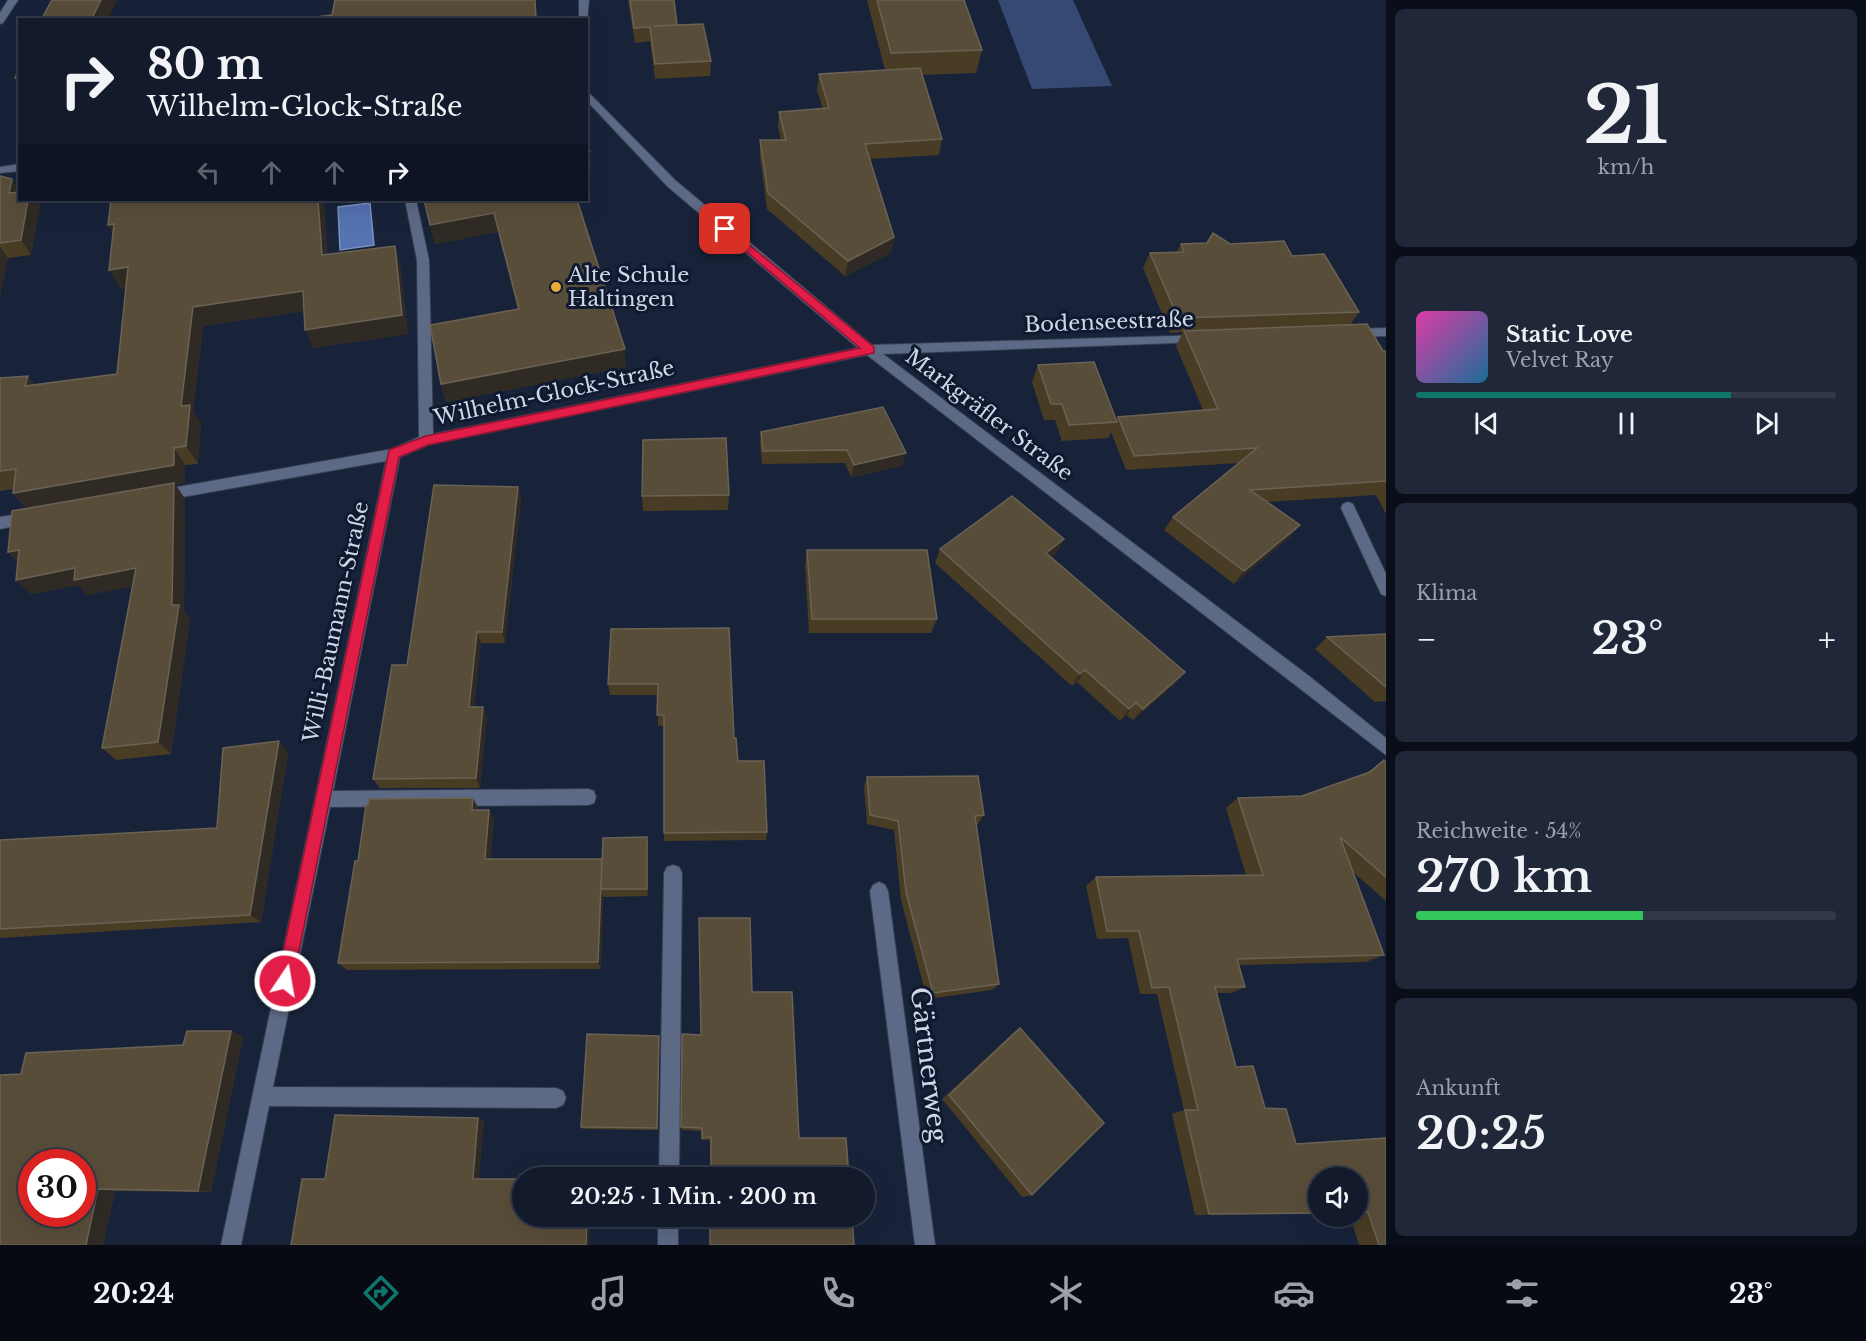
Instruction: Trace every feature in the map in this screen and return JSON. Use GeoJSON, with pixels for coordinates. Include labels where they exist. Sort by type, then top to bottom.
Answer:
{"type":"FeatureCollection","features":[{"type":"Feature","properties":{"kind":"street"},"geometry":{"type":"LineString","coordinates":[[0,21],[13,0]]}},
{"type":"Feature","properties":{"kind":"street"},"geometry":{"type":"LineString","coordinates":[[584,0],[584,18]]}},
{"type":"Feature","properties":{"kind":"street","name":"Markgräfler Straße"},"geometry":{"type":"LineString","coordinates":[[588,95],[671,183],[870,350],[1304,681],[1386,748]]}},
{"type":"Feature","properties":{"kind":"street"},"geometry":{"type":"LineString","coordinates":[[0,170],[18,168]]}},
{"type":"Feature","properties":{"kind":"street"},"geometry":{"type":"LineString","coordinates":[[410,201],[423,260],[426,440]]}},
{"type":"Feature","properties":{"kind":"street"},"geometry":{"type":"LineString","coordinates":[[1339,333],[1386,332]]}},
{"type":"Feature","properties":{"kind":"street","name":"Bodenseestraße"},"geometry":{"type":"LineString","coordinates":[[870,350],[1210,338]]}},
{"type":"Feature","properties":{"kind":"street","name":"Wilhelm-Glock-Straße"},"geometry":{"type":"LineString","coordinates":[[151,496],[394,454],[426,440],[870,350]]}},
{"type":"Feature","properties":{"kind":"street","name":"Willi-Baumann-Straße"},"geometry":{"type":"LineString","coordinates":[[231,1245],[394,454]]}},
{"type":"Feature","properties":{"kind":"street"},"geometry":{"type":"LineString","coordinates":[[1348,508],[1386,590]]}},
{"type":"Feature","properties":{"kind":"street"},"geometry":{"type":"LineString","coordinates":[[0,523],[46,515]]}},
{"type":"Feature","properties":{"kind":"street"},"geometry":{"type":"LineString","coordinates":[[323,799],[588,797]]}},
{"type":"Feature","properties":{"kind":"street"},"geometry":{"type":"LineString","coordinates":[[669,1167],[673,873]]}},
{"type":"Feature","properties":{"kind":"street","name":"Gärtnerweg"},"geometry":{"type":"LineString","coordinates":[[879,891],[925,1245]]}},
{"type":"Feature","properties":{"kind":"street"},"geometry":{"type":"LineString","coordinates":[[262,1096],[556,1098]]}},
{"type":"Feature","properties":{"kind":"street"},"geometry":{"type":"LineString","coordinates":[[668,1227],[668,1245]]}},
{"type":"Feature","properties":{"kind":"shaded area"},"geometry":{"type":"Polygon","coordinates":[[[998,0],[1073,0],[1112,86],[1032,89],[998,0]]]}},
{"type":"Feature","properties":{"kind":"shaded area"},"geometry":{"type":"Polygon","coordinates":[[[370,203],[374,245],[340,250],[338,207],[370,203]]]}},
{"type":"Feature","properties":{"kind":"building"},"geometry":{"type":"Polygon","coordinates":[[[52,0],[101,0],[92,18],[42,18],[52,0]]]}},
{"type":"Feature","properties":{"kind":"building"},"geometry":{"type":"Polygon","coordinates":[[[335,0],[535,0],[536,18],[307,18],[332,15],[335,0]]]}},
{"type":"Feature","properties":{"kind":"building"},"geometry":{"type":"Polygon","coordinates":[[[630,0],[674,0],[677,25],[654,26],[703,24],[711,61],[655,64],[650,27],[634,28],[630,0]]]}},
{"type":"Feature","properties":{"kind":"building"},"geometry":{"type":"Polygon","coordinates":[[[877,0],[964,0],[982,50],[891,53],[877,0]]]}},
{"type":"Feature","properties":{"kind":"building"},"geometry":{"type":"Polygon","coordinates":[[[920,68],[942,139],[865,144],[894,237],[848,261],[768,193],[760,140],[786,140],[779,112],[829,108],[819,74],[920,68]]]}},
{"type":"Feature","properties":{"kind":"building"},"geometry":{"type":"Polygon","coordinates":[[[0,176],[12,179],[9,193],[18,192],[18,201],[28,201],[21,240],[0,243],[0,176]]]}},
{"type":"Feature","properties":{"kind":"building"},"geometry":{"type":"Polygon","coordinates":[[[111,201],[318,201],[322,255],[395,246],[402,315],[305,330],[303,291],[193,307],[181,406],[190,405],[186,446],[174,448],[174,465],[13,493],[16,469],[0,471],[0,378],[28,376],[25,386],[117,374],[128,267],[109,270],[114,224],[108,225],[111,201]]]}},
{"type":"Feature","properties":{"kind":"building","name":"Alte Schule Haltingen"},"geometry":{"type":"Polygon","coordinates":[[[424,201],[577,201],[625,349],[441,384],[430,325],[519,309],[494,213],[430,225],[424,201]]]}},
{"type":"Feature","properties":{"kind":"building"},"geometry":{"type":"Polygon","coordinates":[[[1213,233],[1230,244],[1284,241],[1292,256],[1324,254],[1359,312],[1178,318],[1150,253],[1184,252],[1181,244],[1207,243],[1213,233]]]}},
{"type":"Feature","properties":{"kind":"building"},"geometry":{"type":"Polygon","coordinates":[[[1367,324],[1383,351],[1386,351],[1386,481],[1250,490],[1300,525],[1244,571],[1173,517],[1257,448],[1134,456],[1118,417],[1218,409],[1184,331],[1367,324]]]}},
{"type":"Feature","properties":{"kind":"building"},"geometry":{"type":"Polygon","coordinates":[[[1094,362],[1117,422],[1069,425],[1062,404],[1051,404],[1038,365],[1094,362]]]}},
{"type":"Feature","properties":{"kind":"building"},"geometry":{"type":"Polygon","coordinates":[[[883,407],[906,453],[854,465],[847,450],[763,451],[761,432],[883,407]]]}},
{"type":"Feature","properties":{"kind":"building"},"geometry":{"type":"Polygon","coordinates":[[[726,438],[729,495],[642,496],[643,440],[726,438]]]}},
{"type":"Feature","properties":{"kind":"building"},"geometry":{"type":"Polygon","coordinates":[[[174,483],[172,605],[179,605],[158,742],[102,748],[136,568],[74,580],[75,568],[16,580],[19,550],[8,552],[12,511],[174,483]]]}},
{"type":"Feature","properties":{"kind":"building"},"geometry":{"type":"Polygon","coordinates":[[[434,485],[518,487],[502,632],[477,632],[469,707],[483,707],[476,778],[373,779],[392,665],[407,665],[434,485]]]}},
{"type":"Feature","properties":{"kind":"building"},"geometry":{"type":"Polygon","coordinates":[[[1012,496],[1064,539],[1046,553],[1185,672],[1143,709],[1136,703],[1129,709],[1085,670],[1080,674],[940,549],[1012,496]]]}},
{"type":"Feature","properties":{"kind":"building"},"geometry":{"type":"Polygon","coordinates":[[[807,550],[927,550],[937,619],[812,619],[807,550]]]}},
{"type":"Feature","properties":{"kind":"building"},"geometry":{"type":"Polygon","coordinates":[[[729,628],[734,738],[736,738],[738,761],[764,761],[767,832],[664,833],[664,715],[657,715],[658,684],[608,684],[611,629],[729,628]]]}},
{"type":"Feature","properties":{"kind":"building"},"geometry":{"type":"Polygon","coordinates":[[[1386,634],[1386,687],[1327,637],[1386,634]]]}},
{"type":"Feature","properties":{"kind":"building"},"geometry":{"type":"Polygon","coordinates":[[[279,741],[250,915],[0,929],[0,840],[217,828],[223,748],[279,741]]]}},
{"type":"Feature","properties":{"kind":"building"},"geometry":{"type":"Polygon","coordinates":[[[1384,760],[1386,762],[1386,877],[1340,837],[1384,955],[1237,959],[1245,987],[1215,987],[1236,1067],[1253,1066],[1265,1108],[1286,1109],[1296,1144],[1386,1138],[1386,1245],[1379,1245],[1368,1212],[1368,1167],[1308,1167],[1308,1213],[1209,1214],[1185,1110],[1198,1110],[1169,987],[1152,988],[1139,931],[1107,931],[1096,877],[1263,875],[1238,798],[1302,796],[1370,772],[1384,760]]]}},
{"type":"Feature","properties":{"kind":"building"},"geometry":{"type":"Polygon","coordinates":[[[978,776],[984,815],[975,816],[999,984],[933,993],[906,892],[898,821],[870,815],[867,777],[978,776]]]}},
{"type":"Feature","properties":{"kind":"building"},"geometry":{"type":"Polygon","coordinates":[[[473,798],[472,810],[489,810],[485,859],[602,859],[598,962],[338,963],[355,861],[358,861],[366,805],[369,799],[473,798]]]}},
{"type":"Feature","properties":{"kind":"building"},"geometry":{"type":"Polygon","coordinates":[[[647,837],[647,889],[601,889],[603,838],[647,837]]]}},
{"type":"Feature","properties":{"kind":"building"},"geometry":{"type":"Polygon","coordinates":[[[699,918],[750,918],[752,992],[792,992],[799,1138],[846,1138],[848,1167],[711,1167],[711,1137],[702,1138],[702,1128],[681,1127],[682,1034],[701,1035],[699,918]]]}},
{"type":"Feature","properties":{"kind":"building"},"geometry":{"type":"Polygon","coordinates":[[[1020,1028],[1104,1123],[1032,1195],[949,1095],[1020,1028]]]}},
{"type":"Feature","properties":{"kind":"building"},"geometry":{"type":"Polygon","coordinates":[[[187,1031],[231,1031],[198,1191],[98,1189],[96,1198],[96,1149],[18,1149],[18,1227],[90,1227],[86,1245],[0,1245],[0,1075],[21,1074],[26,1053],[183,1045],[187,1031]]]}},
{"type":"Feature","properties":{"kind":"building"},"geometry":{"type":"Polygon","coordinates":[[[587,1034],[659,1036],[657,1128],[581,1127],[587,1034]]]}},
{"type":"Feature","properties":{"kind":"building"},"geometry":{"type":"Polygon","coordinates":[[[335,1115],[478,1118],[473,1179],[512,1179],[512,1227],[587,1227],[586,1245],[291,1245],[302,1179],[325,1179],[335,1115]]]}},
{"type":"Feature","properties":{"kind":"building"},"geometry":{"type":"Polygon","coordinates":[[[710,1227],[853,1227],[854,1245],[710,1245],[710,1227]]]}},
{"type":"Feature","properties":{"kind":"place","name":"Alte Schule Haltingen"},"geometry":{"type":"Point","coordinates":[556,287]}},
{"type":"Feature","properties":{"kind":"route"},"geometry":{"type":"LineString","coordinates":[[285,981],[394,454],[426,440],[870,350],[725,229]]}}]}
